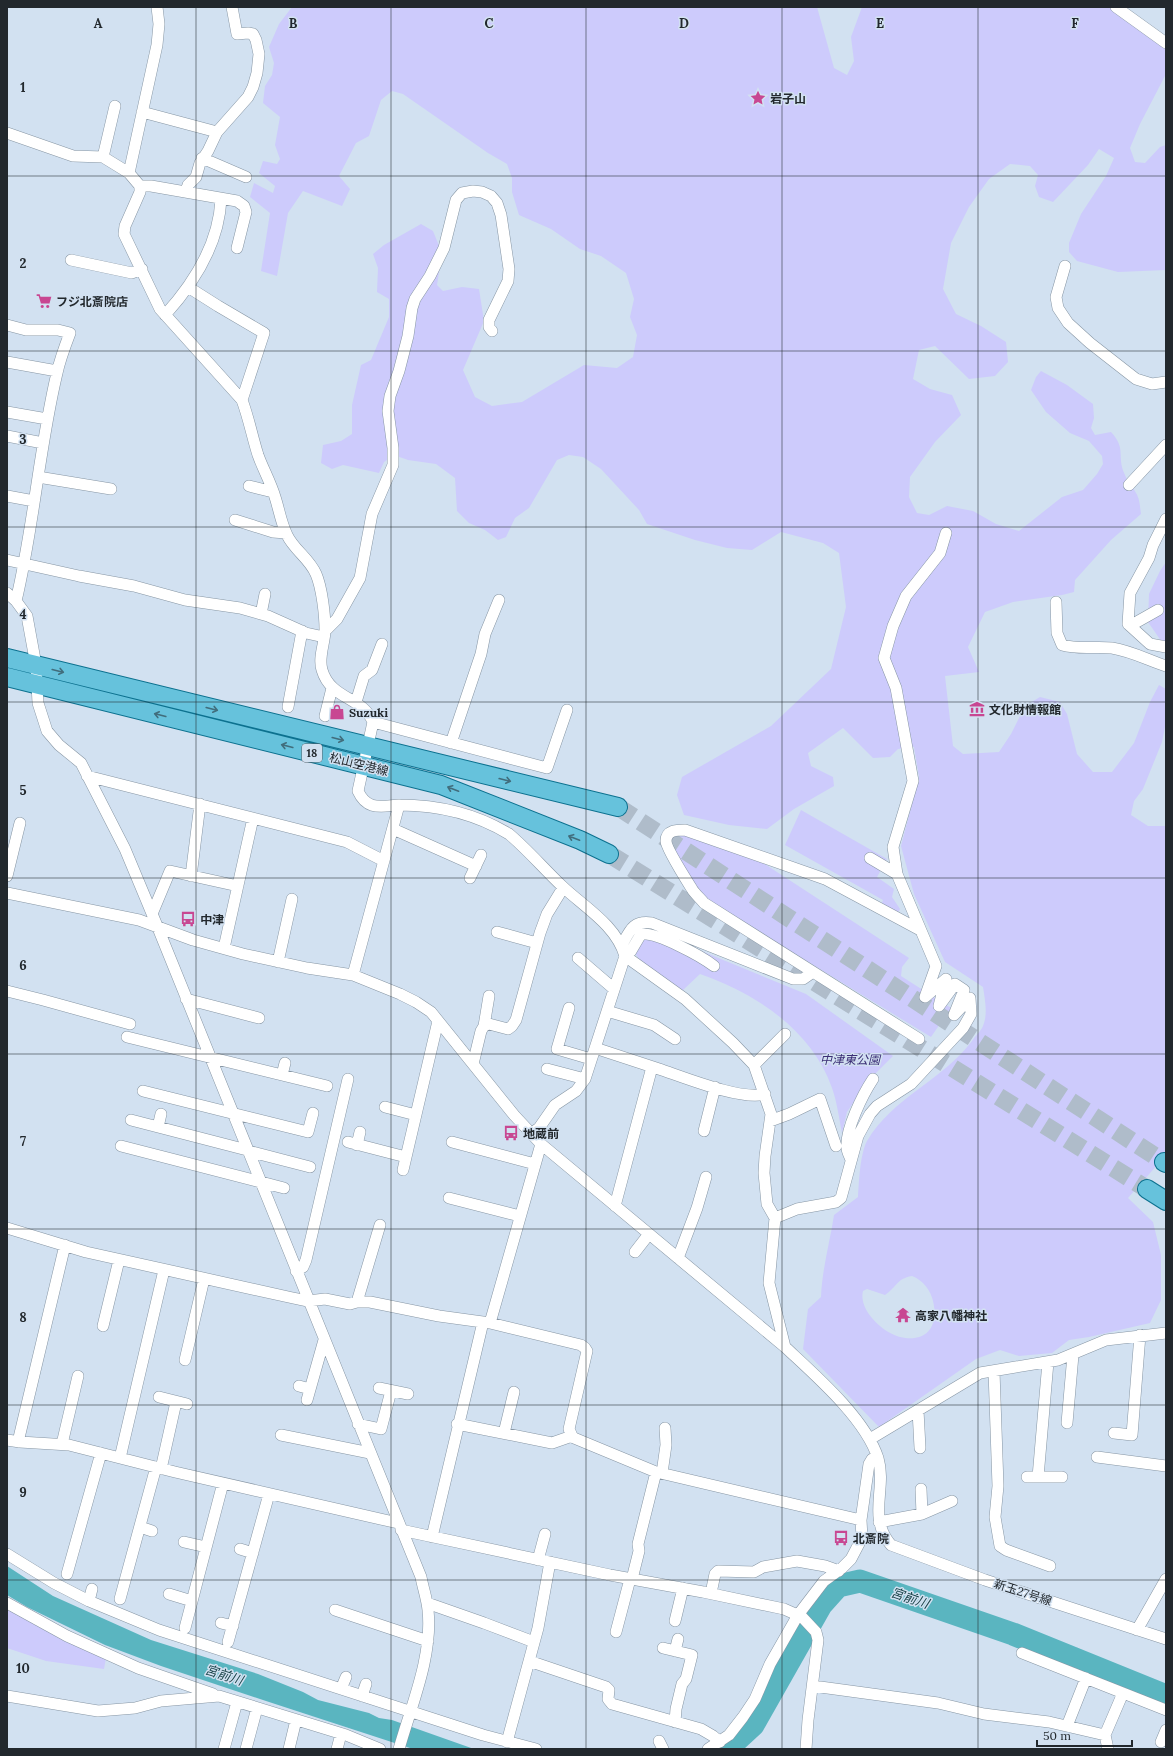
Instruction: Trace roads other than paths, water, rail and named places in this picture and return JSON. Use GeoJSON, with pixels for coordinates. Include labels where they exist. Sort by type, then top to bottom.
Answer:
{"type":"FeatureCollection","features":[{"type":"Feature","properties":{"kind":"main road","name":"松山空港線"},"geometry":{"type":"LineString","coordinates":[[7,658],[618,807]]}},
{"type":"Feature","properties":{"kind":"main road","name":"松山空港線"},"geometry":{"type":"LineString","coordinates":[[7,677],[441,785],[580,840],[609,854]]}},
{"type":"Feature","properties":{"kind":"main road"},"geometry":{"type":"LineString","coordinates":[[1147,1189],[1166,1201]]}},
{"type":"Feature","properties":{"kind":"street"},"geometry":{"type":"LineString","coordinates":[[129,173],[157,45],[157,7]]}},
{"type":"Feature","properties":{"kind":"street"},"geometry":{"type":"LineString","coordinates":[[186,192],[188,185],[196,177],[202,158],[208,151],[217,132],[248,97],[258,73],[259,54],[256,40],[253,34],[237,34],[232,7]]}},
{"type":"Feature","properties":{"kind":"street"},"geometry":{"type":"LineString","coordinates":[[1116,7],[1166,42]]}},
{"type":"Feature","properties":{"kind":"street"},"geometry":{"type":"LineString","coordinates":[[103,157],[115,106]]}},
{"type":"Feature","properties":{"kind":"street"},"geometry":{"type":"LineString","coordinates":[[142,112],[217,132]]}},
{"type":"Feature","properties":{"kind":"street"},"geometry":{"type":"LineString","coordinates":[[7,133],[73,156],[103,157],[129,173],[140,186],[140,192],[124,226],[124,234],[160,309],[242,400],[249,418],[258,454],[274,492],[286,533],[292,545],[307,560],[316,574],[321,596],[325,634],[321,663],[322,670],[332,688],[356,702],[370,714],[373,722],[358,791],[366,803],[373,806],[399,805],[437,807],[472,817],[499,828],[517,840],[564,888],[606,925],[622,945],[625,956],[685,1000],[733,1043],[754,1065],[770,1107],[771,1114],[764,1173],[766,1199],[775,1218],[769,1283],[785,1347]]}},
{"type":"Feature","properties":{"kind":"street"},"geometry":{"type":"LineString","coordinates":[[202,158],[246,177]]}},
{"type":"Feature","properties":{"kind":"street"},"geometry":{"type":"LineString","coordinates":[[140,186],[151,186],[237,201],[244,206],[246,212],[237,248]]}},
{"type":"Feature","properties":{"kind":"street"},"geometry":{"type":"LineString","coordinates":[[325,634],[337,619],[360,578],[372,514],[393,465],[393,448],[388,411],[390,396],[403,357],[415,299],[438,262],[444,248],[456,200],[462,193],[473,191],[482,192],[491,196],[497,203],[501,215],[509,270],[508,282],[489,320],[489,326],[492,331]]}},
{"type":"Feature","properties":{"kind":"street"},"geometry":{"type":"LineString","coordinates":[[165,315],[181,298],[206,256],[220,213],[220,198]]}},
{"type":"Feature","properties":{"kind":"street"},"geometry":{"type":"LineString","coordinates":[[71,260],[132,273],[142,269]]}},
{"type":"Feature","properties":{"kind":"street"},"geometry":{"type":"LineString","coordinates":[[1065,266],[1056,297],[1058,308],[1068,323],[1090,343],[1136,379],[1152,384],[1166,382]]}},
{"type":"Feature","properties":{"kind":"street"},"geometry":{"type":"LineString","coordinates":[[188,287],[264,333],[242,400]]}},
{"type":"Feature","properties":{"kind":"street"},"geometry":{"type":"LineString","coordinates":[[7,325],[26,330],[58,330],[70,333],[57,371],[47,420],[25,563],[11,597],[27,616],[36,666],[38,703],[47,731],[59,745],[81,763],[125,849],[420,1577],[426,1603],[428,1641],[414,1699],[399,1749]]}},
{"type":"Feature","properties":{"kind":"street"},"geometry":{"type":"LineString","coordinates":[[7,362],[57,371]]}},
{"type":"Feature","properties":{"kind":"street"},"geometry":{"type":"LineString","coordinates":[[7,412],[47,420]]}},
{"type":"Feature","properties":{"kind":"street"},"geometry":{"type":"LineString","coordinates":[[7,436],[43,443]]}},
{"type":"Feature","properties":{"kind":"street"},"geometry":{"type":"LineString","coordinates":[[1129,485],[1166,445]]}},
{"type":"Feature","properties":{"kind":"street"},"geometry":{"type":"LineString","coordinates":[[38,477],[111,489]]}},
{"type":"Feature","properties":{"kind":"street"},"geometry":{"type":"LineString","coordinates":[[249,486],[274,492]]}},
{"type":"Feature","properties":{"kind":"street"},"geometry":{"type":"LineString","coordinates":[[7,496],[34,501]]}},
{"type":"Feature","properties":{"kind":"street"},"geometry":{"type":"LineString","coordinates":[[1128,624],[1130,593],[1149,558],[1153,545],[1166,519]]}},
{"type":"Feature","properties":{"kind":"street"},"geometry":{"type":"LineString","coordinates":[[235,520],[273,532],[286,533]]}},
{"type":"Feature","properties":{"kind":"street"},"geometry":{"type":"LineString","coordinates":[[775,1218],[806,1206],[836,1202],[841,1198],[858,1136],[870,1114],[877,1106],[910,1084],[963,1028],[968,1022],[971,1014],[970,998],[954,1016],[964,990],[955,984],[939,1006],[946,979],[925,997],[936,966],[897,874],[893,847],[913,781],[896,688],[884,658],[892,626],[906,596],[940,553],[946,533]]}},
{"type":"Feature","properties":{"kind":"street"},"geometry":{"type":"LineString","coordinates":[[7,560],[79,576],[134,586],[185,600],[240,608],[260,614],[302,631],[325,634]]}},
{"type":"Feature","properties":{"kind":"street"},"geometry":{"type":"LineString","coordinates":[[260,614],[265,594]]}},
{"type":"Feature","properties":{"kind":"street"},"geometry":{"type":"LineString","coordinates":[[451,743],[481,654],[484,634],[499,600]]}},
{"type":"Feature","properties":{"kind":"street"},"geometry":{"type":"LineString","coordinates":[[1056,602],[1057,633],[1062,645],[1076,649],[1096,647],[1114,649],[1166,666]]}},
{"type":"Feature","properties":{"kind":"street"},"geometry":{"type":"LineString","coordinates":[[1128,624],[1135,623],[1158,610]]}},
{"type":"Feature","properties":{"kind":"street"},"geometry":{"type":"LineString","coordinates":[[1128,624],[1150,644],[1166,648]]}},
{"type":"Feature","properties":{"kind":"street"},"geometry":{"type":"LineString","coordinates":[[288,707],[302,631]]}},
{"type":"Feature","properties":{"kind":"street"},"geometry":{"type":"LineString","coordinates":[[356,702],[364,676],[372,670],[382,644]]}},
{"type":"Feature","properties":{"kind":"street"},"geometry":{"type":"LineString","coordinates":[[325,716],[332,688]]}},
{"type":"Feature","properties":{"kind":"street"},"geometry":{"type":"LineString","coordinates":[[373,722],[547,768],[567,710]]}},
{"type":"Feature","properties":{"kind":"street"},"geometry":{"type":"LineString","coordinates":[[87,776],[348,842],[384,861]]}},
{"type":"Feature","properties":{"kind":"street"},"geometry":{"type":"LineString","coordinates":[[191,876],[200,804]]}},
{"type":"Feature","properties":{"kind":"street"},"geometry":{"type":"LineString","coordinates":[[353,975],[399,805]]}},
{"type":"Feature","properties":{"kind":"street"},"geometry":{"type":"LineString","coordinates":[[224,948],[253,818]]}},
{"type":"Feature","properties":{"kind":"street"},"geometry":{"type":"LineString","coordinates":[[7,876],[20,823]]}},
{"type":"Feature","properties":{"kind":"street"},"geometry":{"type":"LineString","coordinates":[[393,829],[476,866]]}},
{"type":"Feature","properties":{"kind":"street"},"geometry":{"type":"LineString","coordinates":[[919,1039],[704,903],[692,890],[666,842],[667,836],[671,831],[685,830],[825,879],[920,930]]}},
{"type":"Feature","properties":{"kind":"street"},"geometry":{"type":"LineString","coordinates":[[470,878],[481,854]]}},
{"type":"Feature","properties":{"kind":"street"},"geometry":{"type":"LineString","coordinates":[[870,858],[897,874]]}},
{"type":"Feature","properties":{"kind":"street"},"geometry":{"type":"LineString","coordinates":[[152,914],[170,872],[238,886]]}},
{"type":"Feature","properties":{"kind":"street"},"geometry":{"type":"LineString","coordinates":[[484,1026],[489,1024],[508,1029],[516,1020],[547,914],[564,888]]}},
{"type":"Feature","properties":{"kind":"street"},"geometry":{"type":"LineString","coordinates":[[7,893],[133,919],[224,948],[278,962],[353,975],[416,1002],[431,1012],[514,1115],[541,1144],[785,1347],[812,1372],[850,1412],[870,1439],[878,1457],[880,1475],[879,1522],[884,1537],[876,1539],[862,1538]]}},
{"type":"Feature","properties":{"kind":"street"},"geometry":{"type":"LineString","coordinates":[[278,962],[292,900]]}},
{"type":"Feature","properties":{"kind":"street"},"geometry":{"type":"LineString","coordinates":[[622,945],[633,927],[637,923],[643,921],[652,923],[793,979],[803,979],[813,972]]}},
{"type":"Feature","properties":{"kind":"street"},"geometry":{"type":"LineString","coordinates":[[497,932],[538,943]]}},
{"type":"Feature","properties":{"kind":"street"},"geometry":{"type":"LineString","coordinates":[[532,1133],[539,1128],[554,1105],[576,1091],[585,1079],[625,956],[631,951],[641,934],[648,933],[705,959],[714,966]]}},
{"type":"Feature","properties":{"kind":"street"},"geometry":{"type":"LineString","coordinates":[[578,958],[614,989]]}},
{"type":"Feature","properties":{"kind":"street"},"geometry":{"type":"LineString","coordinates":[[7,991],[130,1024]]}},
{"type":"Feature","properties":{"kind":"street"},"geometry":{"type":"LineString","coordinates":[[472,1064],[481,1031],[484,1026],[489,996]]}},
{"type":"Feature","properties":{"kind":"street"},"geometry":{"type":"LineString","coordinates":[[186,999],[259,1018]]}},
{"type":"Feature","properties":{"kind":"street"},"geometry":{"type":"LineString","coordinates":[[569,1008],[557,1049],[591,1059]]}},
{"type":"Feature","properties":{"kind":"street"},"geometry":{"type":"LineString","coordinates":[[607,1011],[654,1025],[675,1039]]}},
{"type":"Feature","properties":{"kind":"street"},"geometry":{"type":"LineString","coordinates":[[403,1170],[438,1021]]}},
{"type":"Feature","properties":{"kind":"street"},"geometry":{"type":"LineString","coordinates":[[754,1065],[785,1034]]}},
{"type":"Feature","properties":{"kind":"street"},"geometry":{"type":"LineString","coordinates":[[127,1037],[210,1056],[327,1086]]}},
{"type":"Feature","properties":{"kind":"street"},"geometry":{"type":"LineString","coordinates":[[595,1048],[715,1087],[748,1095],[758,1096],[764,1094]]}},
{"type":"Feature","properties":{"kind":"street"},"geometry":{"type":"LineString","coordinates":[[282,1075],[285,1063]]}},
{"type":"Feature","properties":{"kind":"street"},"geometry":{"type":"LineString","coordinates":[[615,1206],[652,1067]]}},
{"type":"Feature","properties":{"kind":"street"},"geometry":{"type":"LineString","coordinates":[[547,1069],[585,1079]]}},
{"type":"Feature","properties":{"kind":"street"},"geometry":{"type":"LineString","coordinates":[[296,1271],[303,1267],[306,1260],[348,1079]]}},
{"type":"Feature","properties":{"kind":"street"},"geometry":{"type":"LineString","coordinates":[[851,1161],[847,1148],[848,1140],[857,1109],[873,1079]]}},
{"type":"Feature","properties":{"kind":"street"},"geometry":{"type":"LineString","coordinates":[[704,1131],[715,1087]]}},
{"type":"Feature","properties":{"kind":"street"},"geometry":{"type":"LineString","coordinates":[[143,1091],[308,1132],[313,1113]]}},
{"type":"Feature","properties":{"kind":"street"},"geometry":{"type":"LineString","coordinates":[[770,1121],[789,1114],[820,1099],[836,1146]]}},
{"type":"Feature","properties":{"kind":"street"},"geometry":{"type":"LineString","coordinates":[[385,1107],[416,1115]]}},
{"type":"Feature","properties":{"kind":"street"},"geometry":{"type":"LineString","coordinates":[[158,1127],[161,1114]]}},
{"type":"Feature","properties":{"kind":"street"},"geometry":{"type":"LineString","coordinates":[[131,1120],[310,1167]]}},
{"type":"Feature","properties":{"kind":"street"},"geometry":{"type":"LineString","coordinates":[[360,1132],[352,1144],[406,1157]]}},
{"type":"Feature","properties":{"kind":"street"},"geometry":{"type":"LineString","coordinates":[[452,1142],[536,1164]]}},
{"type":"Feature","properties":{"kind":"street"},"geometry":{"type":"LineString","coordinates":[[432,1537],[457,1424],[486,1323],[541,1144]]}},
{"type":"Feature","properties":{"kind":"street"},"geometry":{"type":"LineString","coordinates":[[121,1146],[284,1188]]}},
{"type":"Feature","properties":{"kind":"street"},"geometry":{"type":"LineString","coordinates":[[678,1258],[697,1208],[706,1177]]}},
{"type":"Feature","properties":{"kind":"street"},"geometry":{"type":"LineString","coordinates":[[449,1198],[520,1216]]}},
{"type":"Feature","properties":{"kind":"street"},"geometry":{"type":"LineString","coordinates":[[357,1302],[380,1225]]}},
{"type":"Feature","properties":{"kind":"street"},"geometry":{"type":"LineString","coordinates":[[7,1228],[119,1260],[308,1301],[317,1299],[350,1304],[357,1302],[370,1302],[439,1316],[486,1323],[581,1345],[586,1348],[587,1351],[569,1430],[572,1436],[579,1441],[659,1473],[861,1520]]}},
{"type":"Feature","properties":{"kind":"street"},"geometry":{"type":"LineString","coordinates":[[635,1252],[649,1234]]}},
{"type":"Feature","properties":{"kind":"street"},"geometry":{"type":"LineString","coordinates":[[65,1245],[12,1441],[62,1444],[399,1526],[432,1537],[538,1560],[784,1609],[800,1616],[816,1632],[818,1640],[806,1749]]}},
{"type":"Feature","properties":{"kind":"street"},"geometry":{"type":"LineString","coordinates":[[103,1326],[119,1260]]}},
{"type":"Feature","properties":{"kind":"street"},"geometry":{"type":"LineString","coordinates":[[120,1458],[164,1270]]}},
{"type":"Feature","properties":{"kind":"street"},"geometry":{"type":"LineString","coordinates":[[185,1360],[204,1279]]}},
{"type":"Feature","properties":{"kind":"street"},"geometry":{"type":"LineString","coordinates":[[870,1439],[980,1373],[1048,1362],[1073,1354],[1106,1340],[1166,1333]]}},
{"type":"Feature","properties":{"kind":"street"},"geometry":{"type":"LineString","coordinates":[[1114,1433],[1132,1435],[1140,1335]]}},
{"type":"Feature","properties":{"kind":"street"},"geometry":{"type":"LineString","coordinates":[[307,1400],[324,1340]]}},
{"type":"Feature","properties":{"kind":"street"},"geometry":{"type":"LineString","coordinates":[[1067,1423],[1073,1354]]}},
{"type":"Feature","properties":{"kind":"street"},"geometry":{"type":"LineString","coordinates":[[1048,1362],[1032,1477],[1062,1476]]}},
{"type":"Feature","properties":{"kind":"street"},"geometry":{"type":"LineString","coordinates":[[994,1371],[998,1486],[995,1517],[1000,1546],[1006,1550],[1050,1566]]}},
{"type":"Feature","properties":{"kind":"street"},"geometry":{"type":"LineString","coordinates":[[62,1444],[78,1376]]}},
{"type":"Feature","properties":{"kind":"street"},"geometry":{"type":"LineString","coordinates":[[298,1386],[310,1389]]}},
{"type":"Feature","properties":{"kind":"street"},"geometry":{"type":"LineString","coordinates":[[379,1388],[408,1394]]}},
{"type":"Feature","properties":{"kind":"street"},"geometry":{"type":"LineString","coordinates":[[358,1424],[381,1429],[391,1391]]}},
{"type":"Feature","properties":{"kind":"street"},"geometry":{"type":"LineString","coordinates":[[504,1433],[514,1392]]}},
{"type":"Feature","properties":{"kind":"street"},"geometry":{"type":"LineString","coordinates":[[120,1599],[129,1588],[140,1527],[158,1468],[182,1403],[159,1397]]}},
{"type":"Feature","properties":{"kind":"street"},"geometry":{"type":"LineString","coordinates":[[918,1410],[920,1448]]}},
{"type":"Feature","properties":{"kind":"street"},"geometry":{"type":"LineString","coordinates":[[457,1424],[552,1443],[572,1436]]}},
{"type":"Feature","properties":{"kind":"street"},"geometry":{"type":"LineString","coordinates":[[616,1632],[639,1551],[638,1544],[666,1445],[664,1428]]}},
{"type":"Feature","properties":{"kind":"street"},"geometry":{"type":"LineString","coordinates":[[281,1435],[370,1453]]}},
{"type":"Feature","properties":{"kind":"street"},"geometry":{"type":"LineString","coordinates":[[67,1574],[101,1453]]}},
{"type":"Feature","properties":{"kind":"street"},"geometry":{"type":"LineString","coordinates":[[708,1749],[720,1742],[735,1727],[755,1699],[770,1664],[824,1581],[839,1571],[851,1559],[862,1538],[861,1520],[869,1464],[872,1460],[878,1457]]}},
{"type":"Feature","properties":{"kind":"street"},"geometry":{"type":"LineString","coordinates":[[1097,1457],[1166,1466]]}},
{"type":"Feature","properties":{"kind":"street"},"geometry":{"type":"LineString","coordinates":[[185,1628],[223,1483]]}},
{"type":"Feature","properties":{"kind":"street"},"geometry":{"type":"LineString","coordinates":[[921,1489],[922,1514]]}},
{"type":"Feature","properties":{"kind":"street"},"geometry":{"type":"LineString","coordinates":[[228,1642],[269,1494]]}},
{"type":"Feature","properties":{"kind":"street"},"geometry":{"type":"LineString","coordinates":[[879,1522],[922,1514],[952,1501]]}},
{"type":"Feature","properties":{"kind":"street"},"geometry":{"type":"LineString","coordinates":[[140,1527],[152,1530]]}},
{"type":"Feature","properties":{"kind":"street"},"geometry":{"type":"LineString","coordinates":[[538,1560],[545,1534]]}},
{"type":"Feature","properties":{"kind":"street","name":"新玉27号線"},"geometry":{"type":"LineString","coordinates":[[884,1537],[891,1545],[904,1551],[1166,1639]]}},
{"type":"Feature","properties":{"kind":"street"},"geometry":{"type":"LineString","coordinates":[[184,1542],[206,1547]]}},
{"type":"Feature","properties":{"kind":"street"},"geometry":{"type":"LineString","coordinates":[[240,1549],[253,1552]]}},
{"type":"Feature","properties":{"kind":"street"},"geometry":{"type":"LineString","coordinates":[[7,1554],[54,1583],[89,1601],[159,1630],[342,1689],[409,1714],[536,1749]]}},
{"type":"Feature","properties":{"kind":"street"},"geometry":{"type":"LineString","coordinates":[[711,1594],[715,1574],[718,1571],[754,1572],[769,1565],[797,1561],[825,1566],[839,1571]]}},
{"type":"Feature","properties":{"kind":"street"},"geometry":{"type":"LineString","coordinates":[[507,1742],[538,1628],[550,1562]]}},
{"type":"Feature","properties":{"kind":"street"},"geometry":{"type":"LineString","coordinates":[[1137,1630],[1166,1579]]}},
{"type":"Feature","properties":{"kind":"street"},"geometry":{"type":"LineString","coordinates":[[675,1621],[683,1588]]}},
{"type":"Feature","properties":{"kind":"street"},"geometry":{"type":"LineString","coordinates":[[89,1601],[92,1589]]}},
{"type":"Feature","properties":{"kind":"street"},"geometry":{"type":"LineString","coordinates":[[169,1594],[192,1601]]}},
{"type":"Feature","properties":{"kind":"street"},"geometry":{"type":"LineString","coordinates":[[7,1603],[66,1636],[138,1668],[237,1702],[341,1734],[380,1749]]}},
{"type":"Feature","properties":{"kind":"street"},"geometry":{"type":"LineString","coordinates":[[426,1603],[534,1642]]}},
{"type":"Feature","properties":{"kind":"street"},"geometry":{"type":"LineString","coordinates":[[335,1610],[428,1641]]}},
{"type":"Feature","properties":{"kind":"street"},"geometry":{"type":"LineString","coordinates":[[221,1623],[233,1626]]}},
{"type":"Feature","properties":{"kind":"street"},"geometry":{"type":"LineString","coordinates":[[675,1651],[678,1639]]}},
{"type":"Feature","properties":{"kind":"street"},"geometry":{"type":"LineString","coordinates":[[663,1648],[692,1655],[686,1679],[682,1684],[676,1709],[675,1722]]}},
{"type":"Feature","properties":{"kind":"street"},"geometry":{"type":"LineString","coordinates":[[1022,1653],[1166,1710]]}},
{"type":"Feature","properties":{"kind":"street"},"geometry":{"type":"LineString","coordinates":[[529,1661],[578,1676],[606,1687],[609,1690],[608,1699],[612,1704],[707,1732],[720,1742]]}},
{"type":"Feature","properties":{"kind":"street"},"geometry":{"type":"LineString","coordinates":[[342,1689],[346,1677]]}},
{"type":"Feature","properties":{"kind":"street"},"geometry":{"type":"LineString","coordinates":[[1067,1726],[1086,1678]]}},
{"type":"Feature","properties":{"kind":"street"},"geometry":{"type":"LineString","coordinates":[[362,1696],[366,1684]]}},
{"type":"Feature","properties":{"kind":"street"},"geometry":{"type":"LineString","coordinates":[[813,1686],[938,1703],[984,1714],[1049,1722],[1105,1735]]}},
{"type":"Feature","properties":{"kind":"street"},"geometry":{"type":"LineString","coordinates":[[1108,1749],[1105,1735],[1123,1693]]}},
{"type":"Feature","properties":{"kind":"street"},"geometry":{"type":"LineString","coordinates":[[7,1696],[98,1712],[135,1708],[161,1701],[219,1696]]}},
{"type":"Feature","properties":{"kind":"street"},"geometry":{"type":"LineString","coordinates":[[224,1749],[237,1702]]}},
{"type":"Feature","properties":{"kind":"street"},"geometry":{"type":"LineString","coordinates":[[246,1749],[257,1708]]}},
{"type":"Feature","properties":{"kind":"street"},"geometry":{"type":"LineString","coordinates":[[289,1749],[296,1720]]}},
{"type":"Feature","properties":{"kind":"street"},"geometry":{"type":"LineString","coordinates":[[1161,1742],[1166,1730]]}},
{"type":"Feature","properties":{"kind":"street"},"geometry":{"type":"LineString","coordinates":[[337,1749],[341,1734]]}},
{"type":"Feature","properties":{"kind":"water","name":"宮前川"},"geometry":{"type":"Polygon","coordinates":[[[7,1566],[53,1596],[151,1640],[258,1674],[303,1692],[318,1700],[369,1713],[379,1718],[392,1720],[474,1749],[413,1749],[161,1666],[105,1645],[27,1607],[7,1595],[7,1566]]]}},
{"type":"Feature","properties":{"kind":"waterway","name":"宮前川"},"geometry":{"type":"LineString","coordinates":[[727,1749],[753,1725],[821,1605],[838,1586],[860,1581],[1013,1634],[1166,1696]]}},
{"type":"Feature","properties":{"kind":"tunnel"},"geometry":{"type":"LineString","coordinates":[[618,807],[1164,1162]]}},
{"type":"Feature","properties":{"kind":"tunnel"},"geometry":{"type":"LineString","coordinates":[[609,854],[1147,1189]]}},
{"type":"Feature","properties":{"kind":"place","name":"岩子山"},"geometry":{"type":"Point","coordinates":[758,98]}},
{"type":"Feature","properties":{"kind":"place","name":"フジ北斎院店"},"geometry":{"type":"Point","coordinates":[44,301]}},
{"type":"Feature","properties":{"kind":"place","name":"文化財情報館"},"geometry":{"type":"Point","coordinates":[977,709]}},
{"type":"Feature","properties":{"kind":"place","name":"Suzuki"},"geometry":{"type":"Point","coordinates":[337,712]}},
{"type":"Feature","properties":{"kind":"place","name":"中津"},"geometry":{"type":"Point","coordinates":[188,919]}},
{"type":"Feature","properties":{"kind":"place","name":"地蔵前"},"geometry":{"type":"Point","coordinates":[511,1133]}},
{"type":"Feature","properties":{"kind":"place","name":"高家八幡神社"},"geometry":{"type":"Point","coordinates":[903,1315]}},
{"type":"Feature","properties":{"kind":"place","name":"北斎院"},"geometry":{"type":"Point","coordinates":[841,1538]}},
{"type":"Feature","properties":{"kind":"park label","name":"中津東公園"},"geometry":{"type":"Point","coordinates":[850,1059]}}]}
